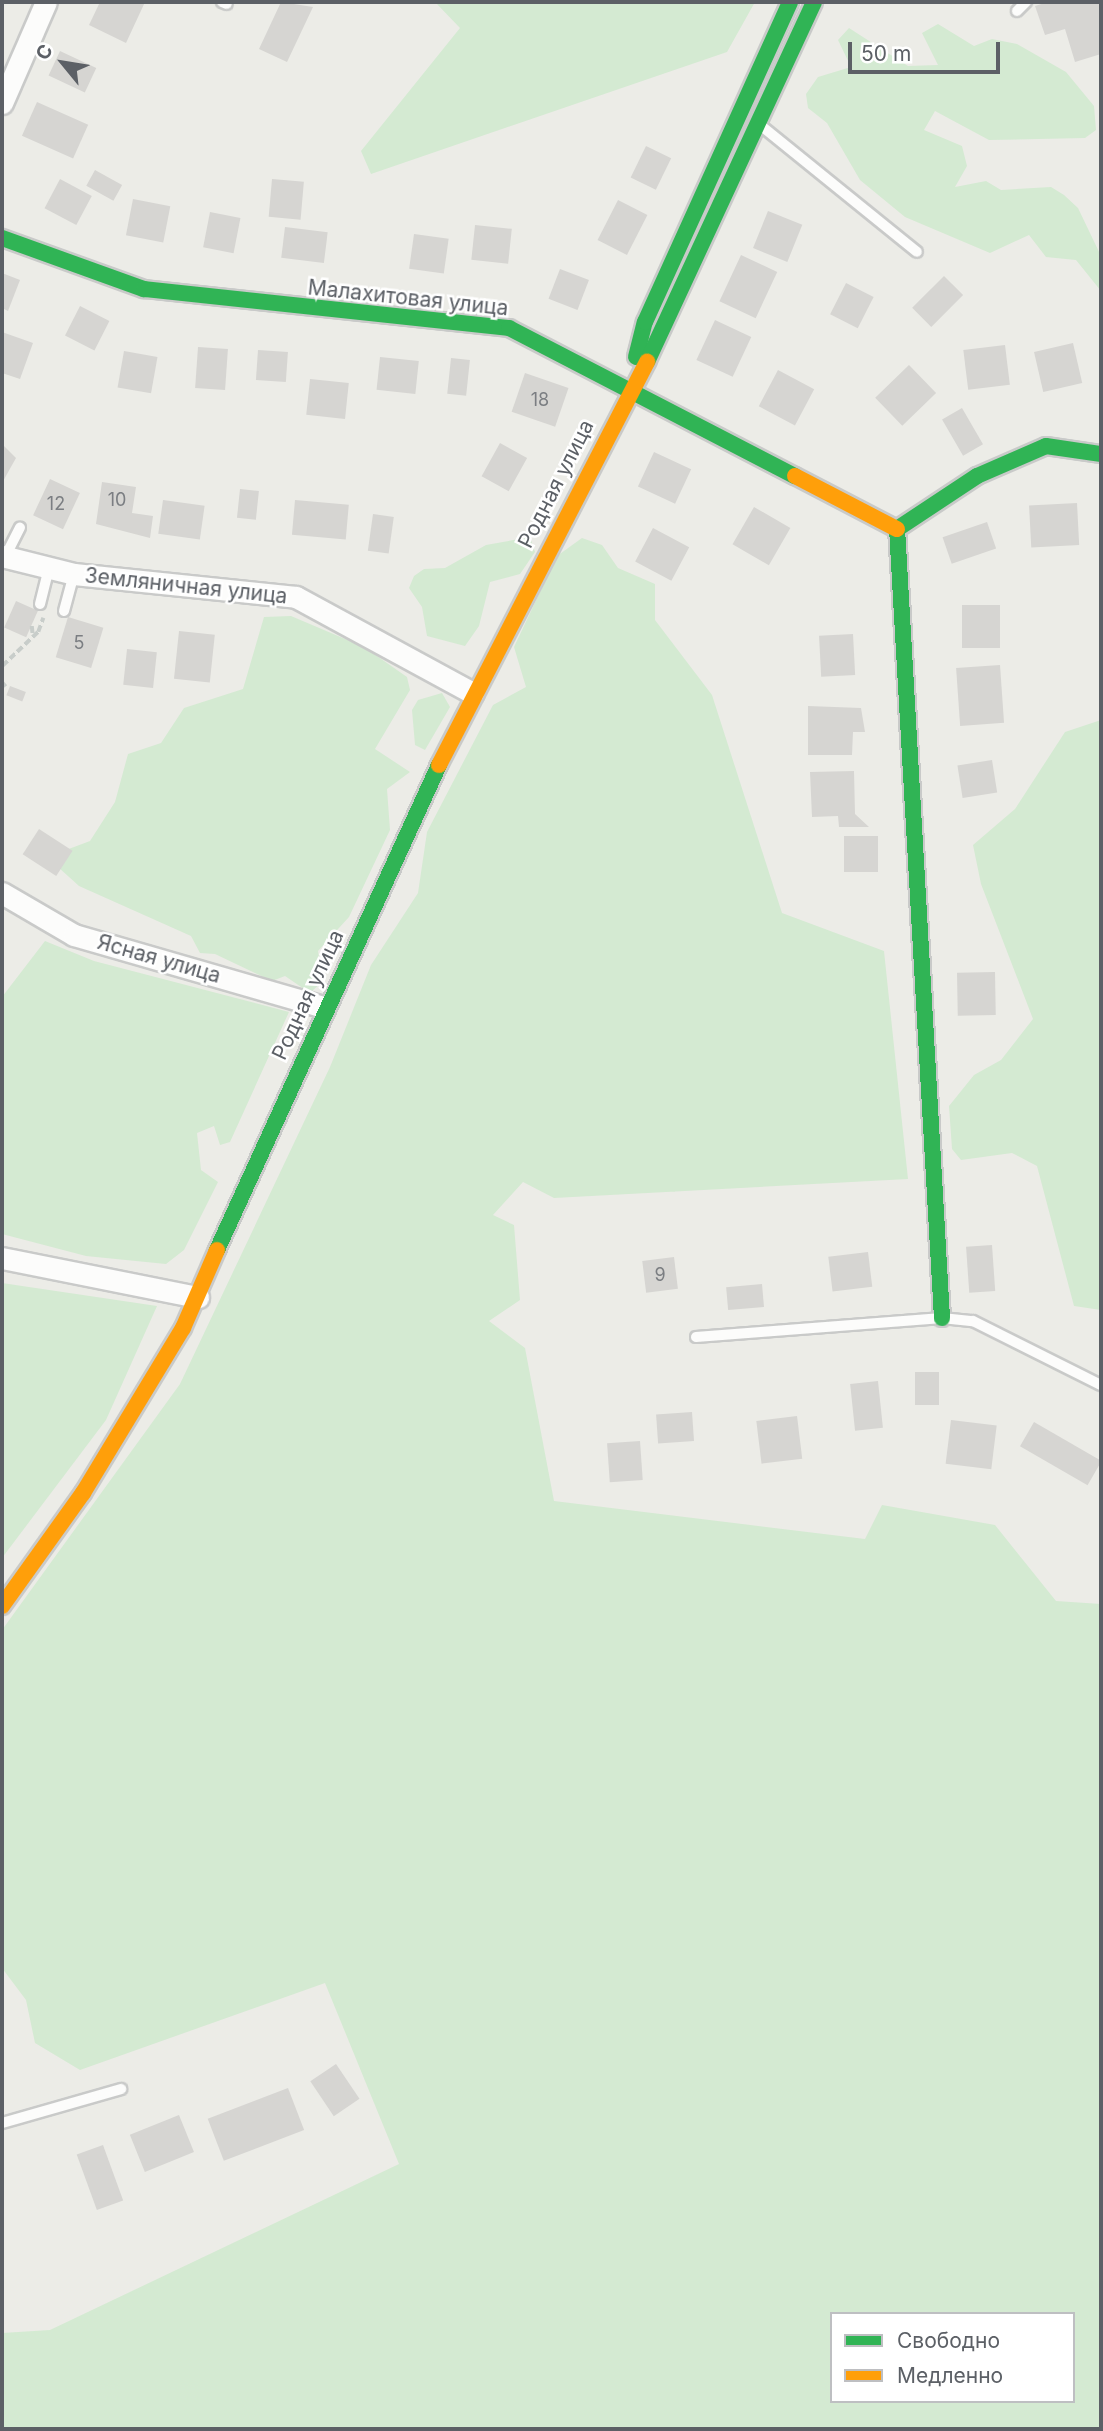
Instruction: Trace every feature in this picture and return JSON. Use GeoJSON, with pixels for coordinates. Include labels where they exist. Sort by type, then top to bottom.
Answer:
{"type":"FeatureCollection","features":[{"type":"Feature","properties":{"kind":"street"},"geometry":{"type":"LineString","coordinates":[[2,103],[46,2]]}},
{"type":"Feature","properties":{"kind":"street","name":"Родная улица"},"geometry":{"type":"LineString","coordinates":[[629,387],[645,322],[790,2]]}},
{"type":"Feature","properties":{"kind":"street","name":"Родная улица"},"geometry":{"type":"LineString","coordinates":[[2,1605],[83,1493],[198,1297],[324,1007],[473,693],[629,387],[663,331],[814,2]]}},
{"type":"Feature","properties":{"kind":"street","name":"Малахитовая улица"},"geometry":{"type":"LineString","coordinates":[[2,237],[144,289],[509,328],[629,387],[897,529]]}},
{"type":"Feature","properties":{"kind":"street"},"geometry":{"type":"LineString","coordinates":[[942,1318],[897,529],[977,476],[1046,446],[1101,454]]}},
{"type":"Feature","properties":{"kind":"street","name":"Земляничная улица"},"geometry":{"type":"LineString","coordinates":[[3,557],[74,574],[296,597],[473,693]]}},
{"type":"Feature","properties":{"kind":"street","name":"Ясная улица"},"geometry":{"type":"LineString","coordinates":[[2,893],[74,935],[324,1007]]}},
{"type":"Feature","properties":{"kind":"street"},"geometry":{"type":"LineString","coordinates":[[2,1258],[198,1297]]}},
{"type":"Feature","properties":{"kind":"lane"},"geometry":{"type":"LineString","coordinates":[[1017,11],[1026,2]]}},
{"type":"Feature","properties":{"kind":"lane"},"geometry":{"type":"LineString","coordinates":[[757,122],[917,252]]}},
{"type":"Feature","properties":{"kind":"lane"},"geometry":{"type":"LineString","coordinates":[[3,557],[20,528]]}},
{"type":"Feature","properties":{"kind":"lane"},"geometry":{"type":"LineString","coordinates":[[40,604],[49,569]]}},
{"type":"Feature","properties":{"kind":"lane"},"geometry":{"type":"LineString","coordinates":[[64,611],[74,574]]}},
{"type":"Feature","properties":{"kind":"lane"},"geometry":{"type":"LineString","coordinates":[[696,1337],[942,1318],[973,1321],[1101,1385]]}},
{"type":"Feature","properties":{"kind":"lane"},"geometry":{"type":"LineString","coordinates":[[2,2123],[121,2089]]}},
{"type":"Feature","properties":{"kind":"path"},"geometry":{"type":"LineString","coordinates":[[2,666],[33,638],[44,614],[40,604]]}},
{"type":"Feature","properties":{"kind":"path"},"geometry":{"type":"LineString","coordinates":[[32,626],[33,638]]}},
{"type":"Feature","properties":{"kind":"path"},"geometry":{"type":"LineString","coordinates":[[2,682],[6,687]]}},
{"type":"Feature","properties":{"kind":"green space"},"geometry":{"type":"Polygon","coordinates":[[[435,2],[755,2],[727,52],[371,174],[361,151],[460,28],[435,2]]]}},
{"type":"Feature","properties":{"kind":"green space"},"geometry":{"type":"Polygon","coordinates":[[[938,24],[974,46],[992,39],[1017,44],[1066,72],[1094,106],[1096,130],[1085,138],[989,140],[935,111],[924,130],[962,146],[967,166],[955,187],[986,181],[1001,190],[1051,187],[1064,195],[1078,208],[1101,256],[1101,291],[1076,260],[1046,257],[1029,235],[990,253],[905,217],[860,180],[827,123],[808,108],[806,94],[818,77],[851,67],[838,40],[849,28],[908,66],[938,65],[922,33],[938,24]]]}},
{"type":"Feature","properties":{"kind":"green space"},"geometry":{"type":"Polygon","coordinates":[[[530,537],[535,552],[520,574],[490,582],[479,626],[465,646],[427,636],[422,607],[409,588],[414,576],[424,569],[445,568],[486,545],[530,537]]]}},
{"type":"Feature","properties":{"kind":"green space"},"geometry":{"type":"Polygon","coordinates":[[[582,538],[602,545],[618,568],[655,584],[655,620],[712,695],[782,913],[884,951],[908,1179],[554,1198],[523,1182],[493,1215],[514,1225],[520,1300],[489,1321],[525,1348],[554,1501],[865,1539],[882,1505],[995,1525],[1056,1601],[1101,1604],[1101,2429],[2,2429],[2,2333],[50,2330],[399,2164],[325,1983],[80,2070],[35,2043],[26,2000],[2,1968],[2,1630],[180,1384],[330,1067],[371,965],[418,893],[427,832],[493,705],[526,687],[514,647],[557,556],[582,538]]]}},
{"type":"Feature","properties":{"kind":"green space"},"geometry":{"type":"Polygon","coordinates":[[[291,616],[364,647],[407,677],[410,690],[375,749],[410,772],[387,789],[390,830],[349,917],[318,951],[323,981],[310,993],[285,976],[272,981],[215,954],[200,953],[191,936],[79,886],[58,867],[66,850],[90,841],[115,802],[128,754],[161,743],[184,708],[243,689],[264,617],[291,616]]]}},
{"type":"Feature","properties":{"kind":"green space"},"geometry":{"type":"Polygon","coordinates":[[[442,693],[450,707],[425,750],[415,745],[412,710],[418,700],[442,693]]]}},
{"type":"Feature","properties":{"kind":"green space"},"geometry":{"type":"Polygon","coordinates":[[[1101,720],[1101,1310],[1074,1306],[1037,1166],[1012,1153],[961,1160],[952,1149],[949,1106],[974,1075],[1001,1060],[1033,1019],[981,884],[973,845],[1015,809],[1065,732],[1101,720]]]}},
{"type":"Feature","properties":{"kind":"green space"},"geometry":{"type":"Polygon","coordinates":[[[45,941],[94,961],[289,1012],[230,1142],[220,1145],[214,1126],[197,1133],[201,1170],[218,1182],[184,1250],[166,1264],[86,1256],[2,1234],[2,997],[45,941]]]}},
{"type":"Feature","properties":{"kind":"green space"},"geometry":{"type":"Polygon","coordinates":[[[2,1283],[157,1306],[106,1420],[2,1558],[2,1283]]]}},
{"type":"Feature","properties":{"kind":"building"},"geometry":{"type":"Polygon","coordinates":[[[100,2],[145,2],[126,43],[89,25],[100,2]]]}},
{"type":"Feature","properties":{"kind":"building"},"geometry":{"type":"Polygon","coordinates":[[[281,2],[313,7],[287,62],[259,49],[281,2]]]}},
{"type":"Feature","properties":{"kind":"building"},"geometry":{"type":"Polygon","coordinates":[[[1048,2],[1101,2],[1101,54],[1075,62],[1065,29],[1045,35],[1035,6],[1048,2]]]}},
{"type":"Feature","properties":{"kind":"building"},"geometry":{"type":"Polygon","coordinates":[[[60,51],[96,68],[85,92],[49,75],[60,51]]]}},
{"type":"Feature","properties":{"kind":"building"},"geometry":{"type":"Polygon","coordinates":[[[37,102],[88,125],[73,159],[22,136],[37,102]]]}},
{"type":"Feature","properties":{"kind":"building"},"geometry":{"type":"Polygon","coordinates":[[[646,146],[671,158],[656,190],[631,177],[646,146]]]}},
{"type":"Feature","properties":{"kind":"building"},"geometry":{"type":"Polygon","coordinates":[[[95,170],[122,185],[113,201],[86,186],[95,170]]]}},
{"type":"Feature","properties":{"kind":"building"},"geometry":{"type":"Polygon","coordinates":[[[60,179],[92,196],[76,225],[45,208],[60,179]]]}},
{"type":"Feature","properties":{"kind":"building"},"geometry":{"type":"Polygon","coordinates":[[[272,179],[304,182],[301,220],[269,217],[272,179]]]}},
{"type":"Feature","properties":{"kind":"building"},"geometry":{"type":"Polygon","coordinates":[[[133,199],[170,206],[163,243],[126,235],[133,199]]]}},
{"type":"Feature","properties":{"kind":"building"},"geometry":{"type":"Polygon","coordinates":[[[618,200],[647,215],[627,255],[598,240],[618,200]]]}},
{"type":"Feature","properties":{"kind":"building"},"geometry":{"type":"Polygon","coordinates":[[[768,211],[802,225],[787,262],[753,248],[768,211]]]}},
{"type":"Feature","properties":{"kind":"building"},"geometry":{"type":"Polygon","coordinates":[[[210,212],[240,218],[234,253],[203,247],[210,212]]]}},
{"type":"Feature","properties":{"kind":"building"},"geometry":{"type":"Polygon","coordinates":[[[475,225],[512,229],[508,264],[471,260],[475,225]]]}},
{"type":"Feature","properties":{"kind":"building"},"geometry":{"type":"Polygon","coordinates":[[[285,227],[328,232],[324,263],[281,258],[285,227]]]}},
{"type":"Feature","properties":{"kind":"building"},"geometry":{"type":"Polygon","coordinates":[[[414,234],[449,239],[444,274],[409,269],[414,234]]]}},
{"type":"Feature","properties":{"kind":"building"},"geometry":{"type":"Polygon","coordinates":[[[741,255],[777,272],[756,318],[719,301],[741,255]]]}},
{"type":"Feature","properties":{"kind":"building"},"geometry":{"type":"Polygon","coordinates":[[[560,269],[589,280],[577,310],[549,299],[560,269]]]}},
{"type":"Feature","properties":{"kind":"building"},"geometry":{"type":"Polygon","coordinates":[[[2,273],[20,280],[8,311],[2,308],[2,273]]]}},
{"type":"Feature","properties":{"kind":"building"},"geometry":{"type":"Polygon","coordinates":[[[944,276],[963,295],[931,327],[912,308],[944,276]]]}},
{"type":"Feature","properties":{"kind":"building"},"geometry":{"type":"Polygon","coordinates":[[[846,283],[874,297],[858,328],[830,314],[846,283]]]}},
{"type":"Feature","properties":{"kind":"building"},"geometry":{"type":"Polygon","coordinates":[[[80,306],[109,321],[94,350],[65,335],[80,306]]]}},
{"type":"Feature","properties":{"kind":"building"},"geometry":{"type":"Polygon","coordinates":[[[715,320],[751,337],[733,377],[696,360],[715,320]]]}},
{"type":"Feature","properties":{"kind":"building"},"geometry":{"type":"Polygon","coordinates":[[[2,332],[33,343],[20,379],[2,373],[2,332]]]}},
{"type":"Feature","properties":{"kind":"building"},"geometry":{"type":"Polygon","coordinates":[[[1073,343],[1082,383],[1043,392],[1034,352],[1073,343]]]}},
{"type":"Feature","properties":{"kind":"building"},"geometry":{"type":"Polygon","coordinates":[[[1005,345],[1010,385],[968,390],[963,350],[1005,345]]]}},
{"type":"Feature","properties":{"kind":"building"},"geometry":{"type":"Polygon","coordinates":[[[198,347],[228,349],[225,390],[195,388],[198,347]]]}},
{"type":"Feature","properties":{"kind":"building"},"geometry":{"type":"Polygon","coordinates":[[[258,350],[288,352],[286,382],[256,380],[258,350]]]}},
{"type":"Feature","properties":{"kind":"building"},"geometry":{"type":"Polygon","coordinates":[[[124,351],[157,357],[151,393],[118,387],[124,351]]]}},
{"type":"Feature","properties":{"kind":"building"},"geometry":{"type":"Polygon","coordinates":[[[380,357],[419,361],[415,394],[377,390],[380,357]]]}},
{"type":"Feature","properties":{"kind":"building"},"geometry":{"type":"Polygon","coordinates":[[[451,358],[470,360],[466,396],[447,394],[451,358]]]}},
{"type":"Feature","properties":{"kind":"building"},"geometry":{"type":"Polygon","coordinates":[[[909,365],[936,393],[902,426],[875,398],[909,365]]]}},
{"type":"Feature","properties":{"kind":"building"},"geometry":{"type":"Polygon","coordinates":[[[778,370],[814,389],[795,425],[759,406],[778,370]]]}},
{"type":"Feature","properties":{"kind":"building"},"geometry":{"type":"Polygon","coordinates":[[[525,373],[568,388],[555,427],[512,412],[525,373]]]}},
{"type":"Feature","properties":{"kind":"building"},"geometry":{"type":"Polygon","coordinates":[[[310,379],[349,383],[345,419],[306,415],[310,379]]]}},
{"type":"Feature","properties":{"kind":"building"},"geometry":{"type":"Polygon","coordinates":[[[962,408],[983,444],[963,456],[942,420],[962,408]]]}},
{"type":"Feature","properties":{"kind":"building"},"geometry":{"type":"Polygon","coordinates":[[[500,443],[527,458],[509,491],[482,476],[500,443]]]}},
{"type":"Feature","properties":{"kind":"building"},"geometry":{"type":"Polygon","coordinates":[[[2,444],[16,458],[2,483],[2,444]]]}},
{"type":"Feature","properties":{"kind":"building"},"geometry":{"type":"Polygon","coordinates":[[[654,452],[691,469],[675,504],[638,486],[654,452]]]}},
{"type":"Feature","properties":{"kind":"building"},"geometry":{"type":"Polygon","coordinates":[[[50,479],[80,493],[63,529],[33,515],[50,479]]]}},
{"type":"Feature","properties":{"kind":"building"},"geometry":{"type":"Polygon","coordinates":[[[102,482],[136,487],[132,513],[153,516],[150,538],[96,524],[102,482]]]}},
{"type":"Feature","properties":{"kind":"building"},"geometry":{"type":"Polygon","coordinates":[[[240,489],[259,491],[256,520],[237,518],[240,489]]]}},
{"type":"Feature","properties":{"kind":"building"},"geometry":{"type":"Polygon","coordinates":[[[163,500],[205,506],[200,540],[158,534],[163,500]]]}},
{"type":"Feature","properties":{"kind":"building"},"geometry":{"type":"Polygon","coordinates":[[[295,500],[349,505],[346,540],[292,535],[295,500]]]}},
{"type":"Feature","properties":{"kind":"building"},"geometry":{"type":"Polygon","coordinates":[[[1077,503],[1079,545],[1031,547],[1029,506],[1077,503]]]}},
{"type":"Feature","properties":{"kind":"building"},"geometry":{"type":"Polygon","coordinates":[[[754,507],[790,528],[769,565],[732,544],[754,507]]]}},
{"type":"Feature","properties":{"kind":"building"},"geometry":{"type":"Polygon","coordinates":[[[373,514],[394,517],[389,554],[368,551],[373,514]]]}},
{"type":"Feature","properties":{"kind":"building"},"geometry":{"type":"Polygon","coordinates":[[[987,522],[996,548],[952,564],[943,537],[987,522]]]}},
{"type":"Feature","properties":{"kind":"building"},"geometry":{"type":"Polygon","coordinates":[[[653,528],[689,547],[671,581],[635,562],[653,528]]]}},
{"type":"Feature","properties":{"kind":"building"},"geometry":{"type":"Polygon","coordinates":[[[16,601],[38,611],[26,637],[4,627],[16,601]]]}},
{"type":"Feature","properties":{"kind":"building"},"geometry":{"type":"Polygon","coordinates":[[[962,605],[1000,605],[1000,648],[962,648],[962,605]]]}},
{"type":"Feature","properties":{"kind":"building"},"geometry":{"type":"Polygon","coordinates":[[[68,617],[103,628],[91,668],[56,657],[68,617]]]}},
{"type":"Feature","properties":{"kind":"building"},"geometry":{"type":"Polygon","coordinates":[[[179,631],[215,635],[210,683],[174,679],[179,631]]]}},
{"type":"Feature","properties":{"kind":"building"},"geometry":{"type":"Polygon","coordinates":[[[853,634],[855,675],[821,677],[819,636],[853,634]]]}},
{"type":"Feature","properties":{"kind":"building"},"geometry":{"type":"Polygon","coordinates":[[[127,649],[157,652],[153,688],[123,685],[127,649]]]}},
{"type":"Feature","properties":{"kind":"building"},"geometry":{"type":"Polygon","coordinates":[[[1000,665],[1004,723],[960,726],[956,668],[1000,665]]]}},
{"type":"Feature","properties":{"kind":"building"},"geometry":{"type":"Polygon","coordinates":[[[10,686],[26,692],[22,701],[6,695],[10,686]]]}},
{"type":"Feature","properties":{"kind":"building"},"geometry":{"type":"Polygon","coordinates":[[[808,706],[861,708],[865,732],[853,732],[852,755],[808,755],[808,706]]]}},
{"type":"Feature","properties":{"kind":"building"},"geometry":{"type":"Polygon","coordinates":[[[992,760],[997,793],[963,798],[957,765],[992,760]]]}},
{"type":"Feature","properties":{"kind":"building"},"geometry":{"type":"Polygon","coordinates":[[[854,771],[855,814],[869,827],[839,827],[838,816],[812,817],[810,772],[854,771]]]}},
{"type":"Feature","properties":{"kind":"building"},"geometry":{"type":"Polygon","coordinates":[[[39,829],[73,851],[56,876],[23,854],[39,829]]]}},
{"type":"Feature","properties":{"kind":"building"},"geometry":{"type":"Polygon","coordinates":[[[844,836],[878,836],[878,872],[844,872],[844,836]]]}},
{"type":"Feature","properties":{"kind":"building"},"geometry":{"type":"Polygon","coordinates":[[[995,972],[996,1015],[958,1016],[957,973],[995,972]]]}},
{"type":"Feature","properties":{"kind":"building"},"geometry":{"type":"Polygon","coordinates":[[[992,1245],[995,1291],[969,1293],[966,1247],[992,1245]]]}},
{"type":"Feature","properties":{"kind":"building"},"geometry":{"type":"Polygon","coordinates":[[[868,1252],[872,1287],[833,1292],[828,1257],[868,1252]]]}},
{"type":"Feature","properties":{"kind":"building"},"geometry":{"type":"Polygon","coordinates":[[[674,1257],[678,1289],[646,1293],[642,1261],[674,1257]]]}},
{"type":"Feature","properties":{"kind":"building"},"geometry":{"type":"Polygon","coordinates":[[[762,1284],[764,1307],[728,1310],[726,1287],[762,1284]]]}},
{"type":"Feature","properties":{"kind":"building"},"geometry":{"type":"Polygon","coordinates":[[[915,1372],[939,1372],[939,1405],[915,1405],[915,1372]]]}},
{"type":"Feature","properties":{"kind":"building"},"geometry":{"type":"Polygon","coordinates":[[[878,1381],[883,1428],[855,1431],[850,1384],[878,1381]]]}},
{"type":"Feature","properties":{"kind":"building"},"geometry":{"type":"Polygon","coordinates":[[[692,1412],[694,1441],[658,1443],[656,1415],[692,1412]]]}},
{"type":"Feature","properties":{"kind":"building"},"geometry":{"type":"Polygon","coordinates":[[[797,1416],[802,1459],[762,1464],[756,1421],[797,1416]]]}},
{"type":"Feature","properties":{"kind":"building"},"geometry":{"type":"Polygon","coordinates":[[[951,1420],[997,1426],[991,1469],[946,1464],[951,1420]]]}},
{"type":"Feature","properties":{"kind":"building"},"geometry":{"type":"Polygon","coordinates":[[[1034,1422],[1101,1461],[1088,1485],[1020,1446],[1034,1422]]]}},
{"type":"Feature","properties":{"kind":"building"},"geometry":{"type":"Polygon","coordinates":[[[640,1441],[643,1480],[610,1482],[607,1443],[640,1441]]]}},
{"type":"Feature","properties":{"kind":"building"},"geometry":{"type":"Polygon","coordinates":[[[336,2064],[359,2099],[334,2116],[310,2081],[336,2064]]]}},
{"type":"Feature","properties":{"kind":"building"},"geometry":{"type":"Polygon","coordinates":[[[288,2088],[304,2130],[224,2161],[208,2119],[288,2088]]]}},
{"type":"Feature","properties":{"kind":"building"},"geometry":{"type":"Polygon","coordinates":[[[179,2115],[194,2152],[145,2172],[130,2135],[179,2115]]]}},
{"type":"Feature","properties":{"kind":"building"},"geometry":{"type":"Polygon","coordinates":[[[103,2145],[123,2200],[97,2210],[77,2155],[103,2145]]]}},
{"type":"Feature","properties":{"kind":"traffic: fast"},"geometry":{"type":"LineString","coordinates":[[636,357],[645,322],[790,2]]}},
{"type":"Feature","properties":{"kind":"traffic: fast"},"geometry":{"type":"LineString","coordinates":[[647,362],[814,2]]}},
{"type":"Feature","properties":{"kind":"traffic: fast"},"geometry":{"type":"LineString","coordinates":[[2,238],[144,289],[509,328],[795,476]]}},
{"type":"Feature","properties":{"kind":"traffic: fast"},"geometry":{"type":"LineString","coordinates":[[942,1318],[897,529],[977,476],[1046,446],[1101,454]]}},
{"type":"Feature","properties":{"kind":"traffic: fast"},"geometry":{"type":"LineString","coordinates":[[217,1250],[439,765]]}},
{"type":"Feature","properties":{"kind":"traffic: slow"},"geometry":{"type":"LineString","coordinates":[[439,765],[647,362]]}},
{"type":"Feature","properties":{"kind":"traffic: slow"},"geometry":{"type":"LineString","coordinates":[[795,476],[897,529]]}},
{"type":"Feature","properties":{"kind":"traffic: slow"},"geometry":{"type":"LineString","coordinates":[[2,1606],[83,1493],[183,1328],[217,1250]]}}]}
